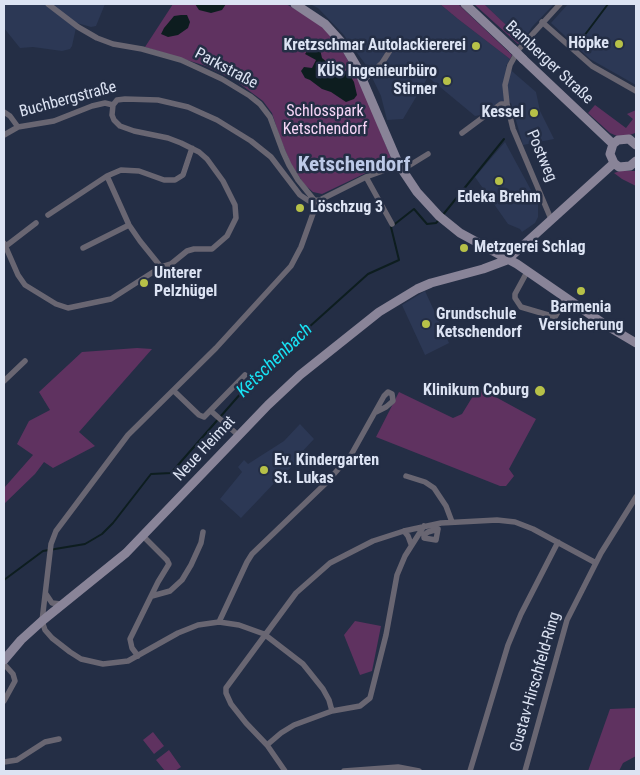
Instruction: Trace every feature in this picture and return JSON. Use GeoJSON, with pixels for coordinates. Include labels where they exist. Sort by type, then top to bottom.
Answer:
{"type":"FeatureCollection","features":[{"type":"Feature","properties":{"kind":"street","name":"Parkstraße"},"geometry":{"type":"LineString","coordinates":[[48,4],[78,27],[97,38],[113,44],[142,49],[191,64],[228,82],[260,104],[272,120],[289,165],[315,201]]}},
{"type":"Feature","properties":{"kind":"street"},"geometry":{"type":"LineString","coordinates":[[295,4],[318,18],[332,30],[348,51],[401,168],[417,192],[441,217],[460,233],[528,272],[636,343]]}},
{"type":"Feature","properties":{"kind":"street","name":"Bamberger Straße"},"geometry":{"type":"LineString","coordinates":[[465,4],[614,144]]}},
{"type":"Feature","properties":{"kind":"street","name":"Postweg"},"geometry":{"type":"LineString","coordinates":[[551,219],[513,129],[505,85],[510,65],[527,39],[560,4]]}},
{"type":"Feature","properties":{"kind":"street"},"geometry":{"type":"LineString","coordinates":[[542,22],[592,66],[636,91]]}},
{"type":"Feature","properties":{"kind":"street"},"geometry":{"type":"LineString","coordinates":[[363,81],[382,63],[389,52]]}},
{"type":"Feature","properties":{"kind":"street","name":"Buchbergstraße"},"geometry":{"type":"LineString","coordinates":[[4,135],[18,127],[54,121],[92,106],[105,103],[113,105],[118,100],[125,98],[158,100],[188,107],[217,120],[263,150],[278,165],[300,195],[309,201],[315,201]]}},
{"type":"Feature","properties":{"kind":"street"},"geometry":{"type":"LineString","coordinates":[[462,133],[501,104],[507,104]]}},
{"type":"Feature","properties":{"kind":"street"},"geometry":{"type":"LineString","coordinates":[[36,223],[5,245],[18,275],[25,285],[64,307],[80,306],[111,298],[161,267],[171,264],[187,251],[194,249],[210,250],[215,248],[227,236],[236,218],[235,205],[223,181],[207,159],[192,148],[168,138],[120,126],[112,115],[113,105]]}},
{"type":"Feature","properties":{"kind":"street"},"geometry":{"type":"LineString","coordinates":[[4,112],[10,116],[18,127]]}},
{"type":"Feature","properties":{"kind":"street"},"geometry":{"type":"LineString","coordinates":[[635,142],[623,139],[614,144],[610,154],[614,163],[625,168],[636,162]]}},
{"type":"Feature","properties":{"kind":"street"},"geometry":{"type":"LineString","coordinates":[[48,215],[107,176],[122,170],[133,170],[151,174],[164,180],[175,180],[183,175],[192,148]]}},
{"type":"Feature","properties":{"kind":"street"},"geometry":{"type":"LineString","coordinates":[[332,712],[329,700],[309,670],[264,634],[232,623],[219,622],[188,629],[138,656],[119,663],[103,664],[81,658],[52,638],[45,630],[42,621],[51,544],[56,531],[65,517],[128,435],[216,348],[291,266],[301,247],[315,208],[315,201],[366,177],[401,168],[428,154]]}},
{"type":"Feature","properties":{"kind":"street"},"geometry":{"type":"LineString","coordinates":[[507,260],[614,163]]}},
{"type":"Feature","properties":{"kind":"street"},"geometry":{"type":"LineString","coordinates":[[107,176],[129,225],[140,242],[161,267]]}},
{"type":"Feature","properties":{"kind":"street"},"geometry":{"type":"LineString","coordinates":[[366,177],[392,224]]}},
{"type":"Feature","properties":{"kind":"street"},"geometry":{"type":"LineString","coordinates":[[83,248],[129,225]]}},
{"type":"Feature","properties":{"kind":"street"},"geometry":{"type":"LineString","coordinates":[[490,267],[492,261],[491,251]]}},
{"type":"Feature","properties":{"kind":"street","name":"Neue Heimat"},"geometry":{"type":"LineString","coordinates":[[4,660],[21,640],[42,621],[115,563],[238,435],[300,375],[389,305],[417,289],[507,260]]}},
{"type":"Feature","properties":{"kind":"street"},"geometry":{"type":"LineString","coordinates":[[528,272],[515,294],[515,298],[521,307],[555,317],[566,298]]}},
{"type":"Feature","properties":{"kind":"street"},"geometry":{"type":"LineString","coordinates":[[4,381],[25,361]]}},
{"type":"Feature","properties":{"kind":"street"},"geometry":{"type":"LineString","coordinates":[[174,391],[202,417],[213,413],[245,375]]}},
{"type":"Feature","properties":{"kind":"street"},"geometry":{"type":"LineString","coordinates":[[219,622],[252,554],[325,484],[351,455],[376,412]]}},
{"type":"Feature","properties":{"kind":"street"},"geometry":{"type":"LineString","coordinates":[[213,413],[238,435]]}},
{"type":"Feature","properties":{"kind":"street"},"geometry":{"type":"LineString","coordinates":[[406,476],[425,482],[434,488],[446,506],[452,522]]}},
{"type":"Feature","properties":{"kind":"street","name":"Gustav-Hirschfeld-Ring"},"geometry":{"type":"LineString","coordinates":[[525,771],[562,634],[570,612],[596,563],[636,497]]}},
{"type":"Feature","properties":{"kind":"street"},"geometry":{"type":"LineString","coordinates":[[285,771],[267,745],[231,704],[226,693],[228,684],[296,593],[324,568],[340,557],[373,541],[424,526],[452,522],[496,520],[515,522],[558,542],[596,563]]}},
{"type":"Feature","properties":{"kind":"street"},"geometry":{"type":"LineString","coordinates":[[267,745],[294,725],[332,712],[360,706],[372,694],[386,635],[397,575],[404,556],[424,526]]}},
{"type":"Feature","properties":{"kind":"street"},"geometry":{"type":"LineString","coordinates":[[404,531],[411,544]]}},
{"type":"Feature","properties":{"kind":"street"},"geometry":{"type":"LineString","coordinates":[[152,596],[170,591],[182,580],[201,543],[203,532]]}},
{"type":"Feature","properties":{"kind":"street"},"geometry":{"type":"LineString","coordinates":[[138,656],[132,648],[130,639],[169,564],[143,536]]}},
{"type":"Feature","properties":{"kind":"street"},"geometry":{"type":"LineString","coordinates":[[470,771],[508,645],[521,614],[558,542]]}},
{"type":"Feature","properties":{"kind":"street"},"geometry":{"type":"LineString","coordinates":[[45,593],[52,604],[63,604]]}},
{"type":"Feature","properties":{"kind":"street"},"geometry":{"type":"LineString","coordinates":[[4,664],[15,679],[13,687],[4,701]]}},
{"type":"Feature","properties":{"kind":"street"},"geometry":{"type":"LineString","coordinates":[[4,762],[17,760],[46,742],[60,739]]}},
{"type":"Feature","properties":{"kind":"street"},"geometry":{"type":"LineString","coordinates":[[344,771],[398,767],[419,771]]}},
{"type":"Feature","properties":{"kind":"shaded area"},"geometry":{"type":"Polygon","coordinates":[[[4,4],[105,4],[96,26],[91,27],[77,23],[72,46],[70,49],[62,51],[33,47],[20,48],[4,28],[4,4]]]}},
{"type":"Feature","properties":{"kind":"shaded area"},"geometry":{"type":"Polygon","coordinates":[[[195,4],[226,4],[222,10],[211,13],[199,10],[195,4]]]}},
{"type":"Feature","properties":{"kind":"shaded area"},"geometry":{"type":"Polygon","coordinates":[[[310,4],[440,4],[510,59],[506,66],[536,92],[540,111],[554,139],[523,145],[511,103],[501,101],[481,115],[475,116],[428,77],[403,119],[387,120],[381,96],[366,65],[343,34],[318,8],[310,4]]]}},
{"type":"Feature","properties":{"kind":"shaded area"},"geometry":{"type":"Polygon","coordinates":[[[484,4],[554,4],[532,27],[523,41],[484,4]]]}},
{"type":"Feature","properties":{"kind":"shaded area"},"geometry":{"type":"Polygon","coordinates":[[[568,4],[636,4],[636,85],[590,59],[551,23],[568,4]]]}},
{"type":"Feature","properties":{"kind":"shaded area"},"geometry":{"type":"Polygon","coordinates":[[[187,15],[190,22],[188,28],[178,35],[168,37],[161,34],[174,16],[187,15]]]}},
{"type":"Feature","properties":{"kind":"shaded area"},"geometry":{"type":"Polygon","coordinates":[[[319,45],[322,58],[334,68],[348,72],[354,82],[357,95],[354,99],[346,102],[305,78],[301,71],[304,67],[312,68],[316,60],[305,54],[311,46],[319,45]]]}},
{"type":"Feature","properties":{"kind":"shaded area"},"geometry":{"type":"Polygon","coordinates":[[[505,142],[538,203],[538,217],[535,223],[522,232],[520,229],[508,224],[475,177],[505,142]]]}},
{"type":"Feature","properties":{"kind":"shaded area","name":"Grundschule Ketschendorf"},"geometry":{"type":"Polygon","coordinates":[[[425,291],[449,343],[425,355],[402,305],[425,291]]]}},
{"type":"Feature","properties":{"kind":"shaded area","name":"Ev. Kindergarten St. Lukas"},"geometry":{"type":"Polygon","coordinates":[[[300,424],[314,439],[300,454],[302,458],[280,477],[241,518],[220,499],[242,472],[238,467],[244,460],[248,464],[284,441],[300,424]]]}},
{"type":"Feature","properties":{"kind":"green space","name":"Schlosspark Ketschendorf"},"geometry":{"type":"Polygon","coordinates":[[[173,4],[286,4],[316,21],[331,35],[342,50],[361,84],[391,158],[388,166],[368,172],[322,194],[313,192],[304,184],[291,164],[272,113],[263,101],[236,81],[206,66],[145,47],[173,4]]]}},
{"type":"Feature","properties":{"kind":"green space"},"geometry":{"type":"Polygon","coordinates":[[[440,4],[458,4],[512,55],[510,59],[458,19],[440,4]]]}},
{"type":"Feature","properties":{"kind":"green space"},"geometry":{"type":"Polygon","coordinates":[[[474,4],[484,4],[523,41],[518,44],[474,4]]]}},
{"type":"Feature","properties":{"kind":"green space"},"geometry":{"type":"Polygon","coordinates":[[[595,105],[626,128],[633,119],[627,114],[636,110],[635,133],[617,136],[610,133],[588,113],[595,105]]]}},
{"type":"Feature","properties":{"kind":"green space"},"geometry":{"type":"Polygon","coordinates":[[[636,171],[636,186],[614,173],[636,171]]]}},
{"type":"Feature","properties":{"kind":"green space"},"geometry":{"type":"Polygon","coordinates":[[[137,348],[152,349],[79,432],[95,446],[53,468],[44,462],[35,474],[4,504],[4,488],[33,455],[17,444],[29,421],[50,410],[39,392],[82,352],[137,348]]]}},
{"type":"Feature","properties":{"kind":"green space"},"geometry":{"type":"Polygon","coordinates":[[[470,383],[536,419],[509,469],[514,476],[506,486],[500,486],[376,437],[399,392],[453,418],[462,414],[473,396],[466,391],[470,383]]]}},
{"type":"Feature","properties":{"kind":"green space"},"geometry":{"type":"Polygon","coordinates":[[[355,621],[381,626],[372,671],[360,675],[344,635],[355,621]]]}},
{"type":"Feature","properties":{"kind":"green space"},"geometry":{"type":"Polygon","coordinates":[[[636,708],[636,756],[623,763],[619,771],[588,771],[610,709],[636,708]]]}},
{"type":"Feature","properties":{"kind":"green space"},"geometry":{"type":"Polygon","coordinates":[[[153,732],[164,746],[154,754],[143,740],[153,732]]]}},
{"type":"Feature","properties":{"kind":"green space"},"geometry":{"type":"Polygon","coordinates":[[[169,750],[181,767],[175,771],[165,771],[156,760],[169,750]]]}},
{"type":"Feature","properties":{"kind":"waterway","name":"Ketschenbach"},"geometry":{"type":"LineString","coordinates":[[581,40],[608,4]]}},
{"type":"Feature","properties":{"kind":"waterway","name":"Ketschenbach"},"geometry":{"type":"LineString","coordinates":[[442,216],[504,139]]}},
{"type":"Feature","properties":{"kind":"waterway","name":"Ketschenbach"},"geometry":{"type":"LineString","coordinates":[[4,580],[43,551],[85,544],[102,534],[113,523],[151,474],[171,473],[242,392],[298,337],[368,274],[399,260],[391,227],[414,209],[427,224],[436,223],[439,220]]}},
{"type":"Feature","properties":{"kind":"place","name":"Höpke"},"geometry":{"type":"Point","coordinates":[619,44]}},
{"type":"Feature","properties":{"kind":"place","name":"Kretzschmar Autolackiererei"},"geometry":{"type":"Point","coordinates":[476,46]}},
{"type":"Feature","properties":{"kind":"place","name":"KÜS Ingenieurbüro Stirner"},"geometry":{"type":"Point","coordinates":[447,81]}},
{"type":"Feature","properties":{"kind":"place","name":"Kessel"},"geometry":{"type":"Point","coordinates":[534,113]}},
{"type":"Feature","properties":{"kind":"place","name":"Edeka Brehm"},"geometry":{"type":"Point","coordinates":[499,181]}},
{"type":"Feature","properties":{"kind":"place","name":"Löschzug 3"},"geometry":{"type":"Point","coordinates":[300,208]}},
{"type":"Feature","properties":{"kind":"place","name":"Metzgerei Schlag"},"geometry":{"type":"Point","coordinates":[464,248]}},
{"type":"Feature","properties":{"kind":"place","name":"Unterer Pelzhügel"},"geometry":{"type":"Point","coordinates":[144,283]}},
{"type":"Feature","properties":{"kind":"place","name":"Barmenia Versicherung"},"geometry":{"type":"Point","coordinates":[581,291]}},
{"type":"Feature","properties":{"kind":"place","name":"Grundschule Ketschendorf"},"geometry":{"type":"Point","coordinates":[426,324]}},
{"type":"Feature","properties":{"kind":"place","name":"Klinikum Coburg"},"geometry":{"type":"Point","coordinates":[540,391]}},
{"type":"Feature","properties":{"kind":"place","name":"Ev. Kindergarten St. Lukas"},"geometry":{"type":"Point","coordinates":[264,470]}},
{"type":"Feature","properties":{"kind":"district","name":"Ketschendorf"},"geometry":{"type":"Point","coordinates":[354,166]}}]}
